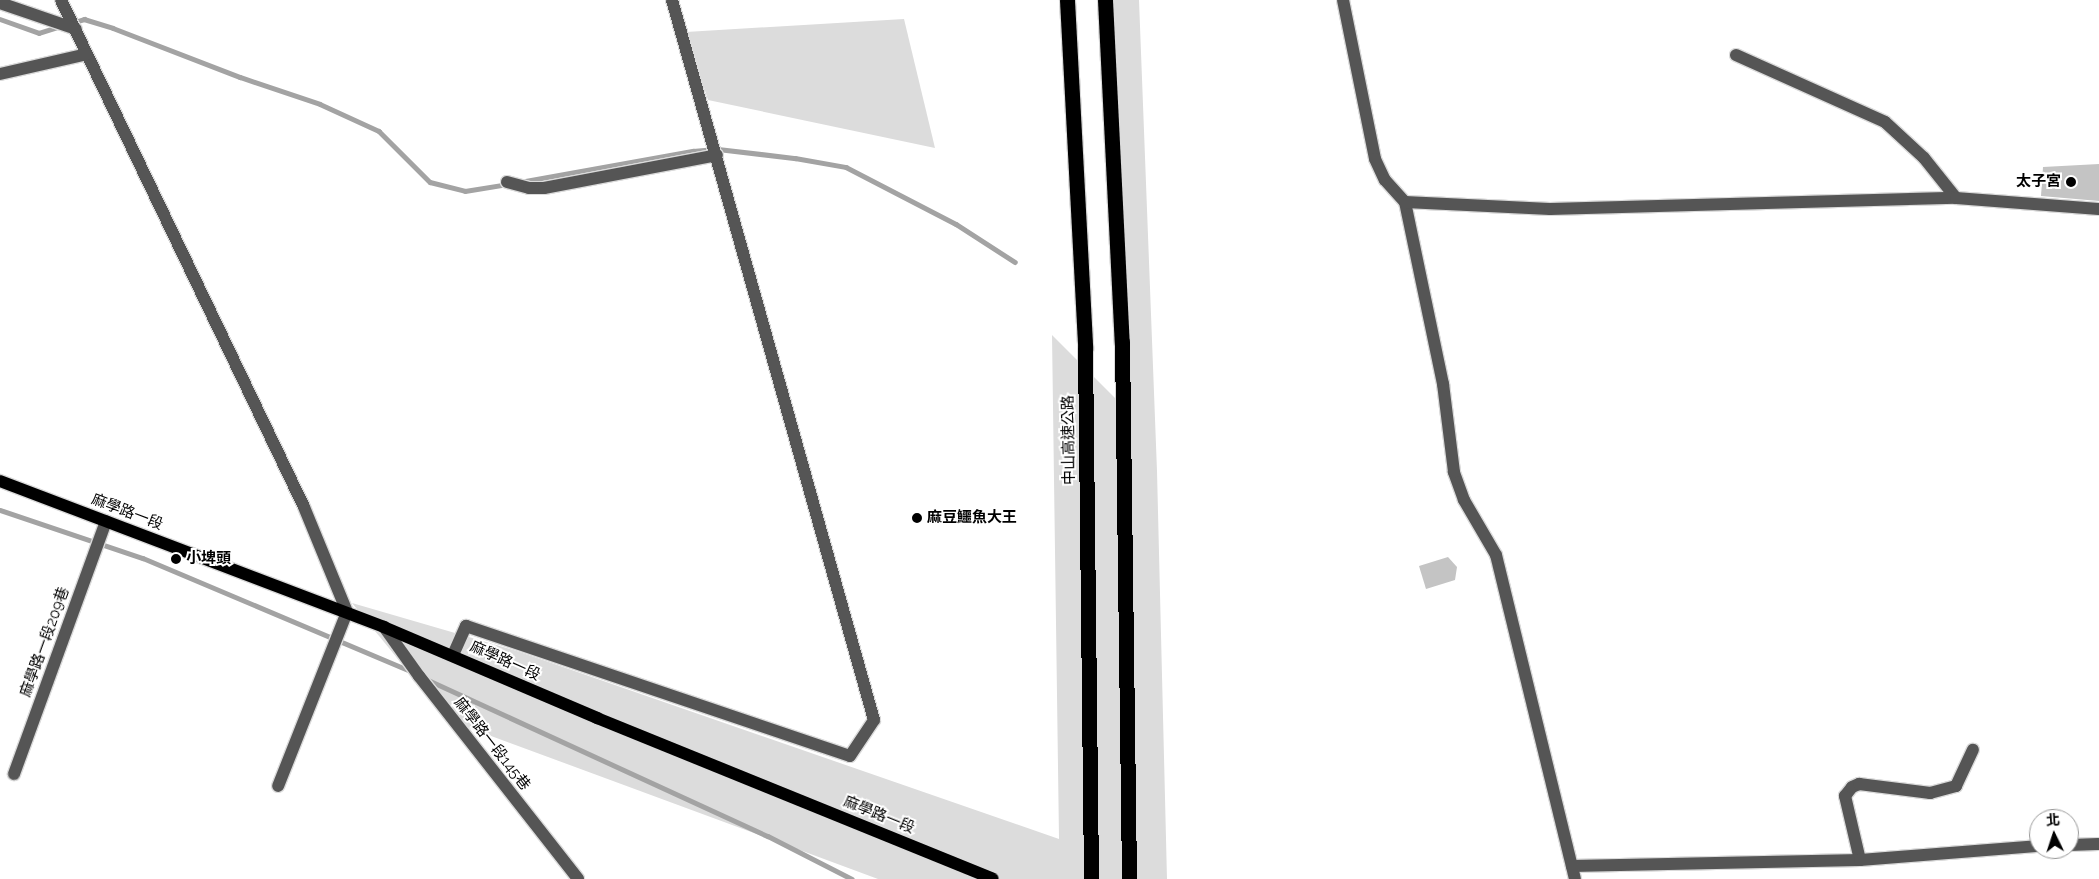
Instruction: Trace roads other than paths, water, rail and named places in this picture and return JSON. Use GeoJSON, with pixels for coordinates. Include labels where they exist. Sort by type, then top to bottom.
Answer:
{"type":"FeatureCollection","features":[{"type":"Feature","properties":{"kind":"highway","name":"中山高速公路"},"geometry":{"type":"LineString","coordinates":[[1067,0],[1085,348],[1091,879]]}},
{"type":"Feature","properties":{"kind":"highway"},"geometry":{"type":"LineString","coordinates":[[1105,0],[1122,342],[1129,879]]}},
{"type":"Feature","properties":{"kind":"main road","name":"麻學路一段"},"geometry":{"type":"LineString","coordinates":[[0,481],[384,627],[993,879]]}},
{"type":"Feature","properties":{"kind":"lane"},"geometry":{"type":"LineString","coordinates":[[62,0],[304,507],[346,612],[278,786]]}},
{"type":"Feature","properties":{"kind":"lane"},"geometry":{"type":"LineString","coordinates":[[453,655],[466,626],[850,756],[874,720],[672,0]]}},
{"type":"Feature","properties":{"kind":"lane"},"geometry":{"type":"LineString","coordinates":[[1343,0],[1375,159],[1385,180],[1405,202],[1443,384],[1454,472],[1464,500],[1496,556],[1575,879]]}},
{"type":"Feature","properties":{"kind":"lane"},"geometry":{"type":"LineString","coordinates":[[0,3],[76,29]]}},
{"type":"Feature","properties":{"kind":"lane"},"geometry":{"type":"LineString","coordinates":[[0,74],[87,54]]}},
{"type":"Feature","properties":{"kind":"lane"},"geometry":{"type":"LineString","coordinates":[[1736,55],[1885,122],[1924,158],[1956,198]]}},
{"type":"Feature","properties":{"kind":"lane"},"geometry":{"type":"LineString","coordinates":[[507,182],[529,188],[544,188],[717,155]]}},
{"type":"Feature","properties":{"kind":"lane"},"geometry":{"type":"LineString","coordinates":[[1405,202],[1550,209],[1956,198],[2099,209]]}},
{"type":"Feature","properties":{"kind":"lane","name":"麻學路一段209巷"},"geometry":{"type":"LineString","coordinates":[[14,774],[106,521]]}},
{"type":"Feature","properties":{"kind":"lane","name":"麻學路一段145巷"},"geometry":{"type":"LineString","coordinates":[[384,627],[415,671],[578,879]]}},
{"type":"Feature","properties":{"kind":"lane"},"geometry":{"type":"LineString","coordinates":[[1860,860],[1845,796],[1852,787],[1859,784],[1930,793],[1956,786],[1973,750]]}},
{"type":"Feature","properties":{"kind":"lane"},"geometry":{"type":"LineString","coordinates":[[2079,845],[2099,844]]}},
{"type":"Feature","properties":{"kind":"lane"},"geometry":{"type":"LineString","coordinates":[[1572,866],[1860,860],[2029,847]]}},
{"type":"Feature","properties":{"kind":"waterway"},"geometry":{"type":"LineString","coordinates":[[0,19],[39,33],[60,26]]}},
{"type":"Feature","properties":{"kind":"waterway"},"geometry":{"type":"LineString","coordinates":[[72,23],[84,19],[113,28],[240,77],[320,104],[379,131],[430,182],[465,191],[508,184]]}},
{"type":"Feature","properties":{"kind":"waterway"},"geometry":{"type":"LineString","coordinates":[[520,182],[693,151],[718,149],[795,158],[846,167],[956,224],[1015,262]]}},
{"type":"Feature","properties":{"kind":"waterway"},"geometry":{"type":"LineString","coordinates":[[0,510],[143,558],[410,671]]}},
{"type":"Feature","properties":{"kind":"waterway"},"geometry":{"type":"LineString","coordinates":[[426,679],[768,836],[852,879]]}},
{"type":"Feature","properties":{"kind":"place","name":"太子宮"},"geometry":{"type":"Point","coordinates":[2071,182]}},
{"type":"Feature","properties":{"kind":"place","name":"麻豆鱷魚大王"},"geometry":{"type":"Point","coordinates":[917,518]}},
{"type":"Feature","properties":{"kind":"place","name":"小埤頭"},"geometry":{"type":"Point","coordinates":[176,559]}}]}
